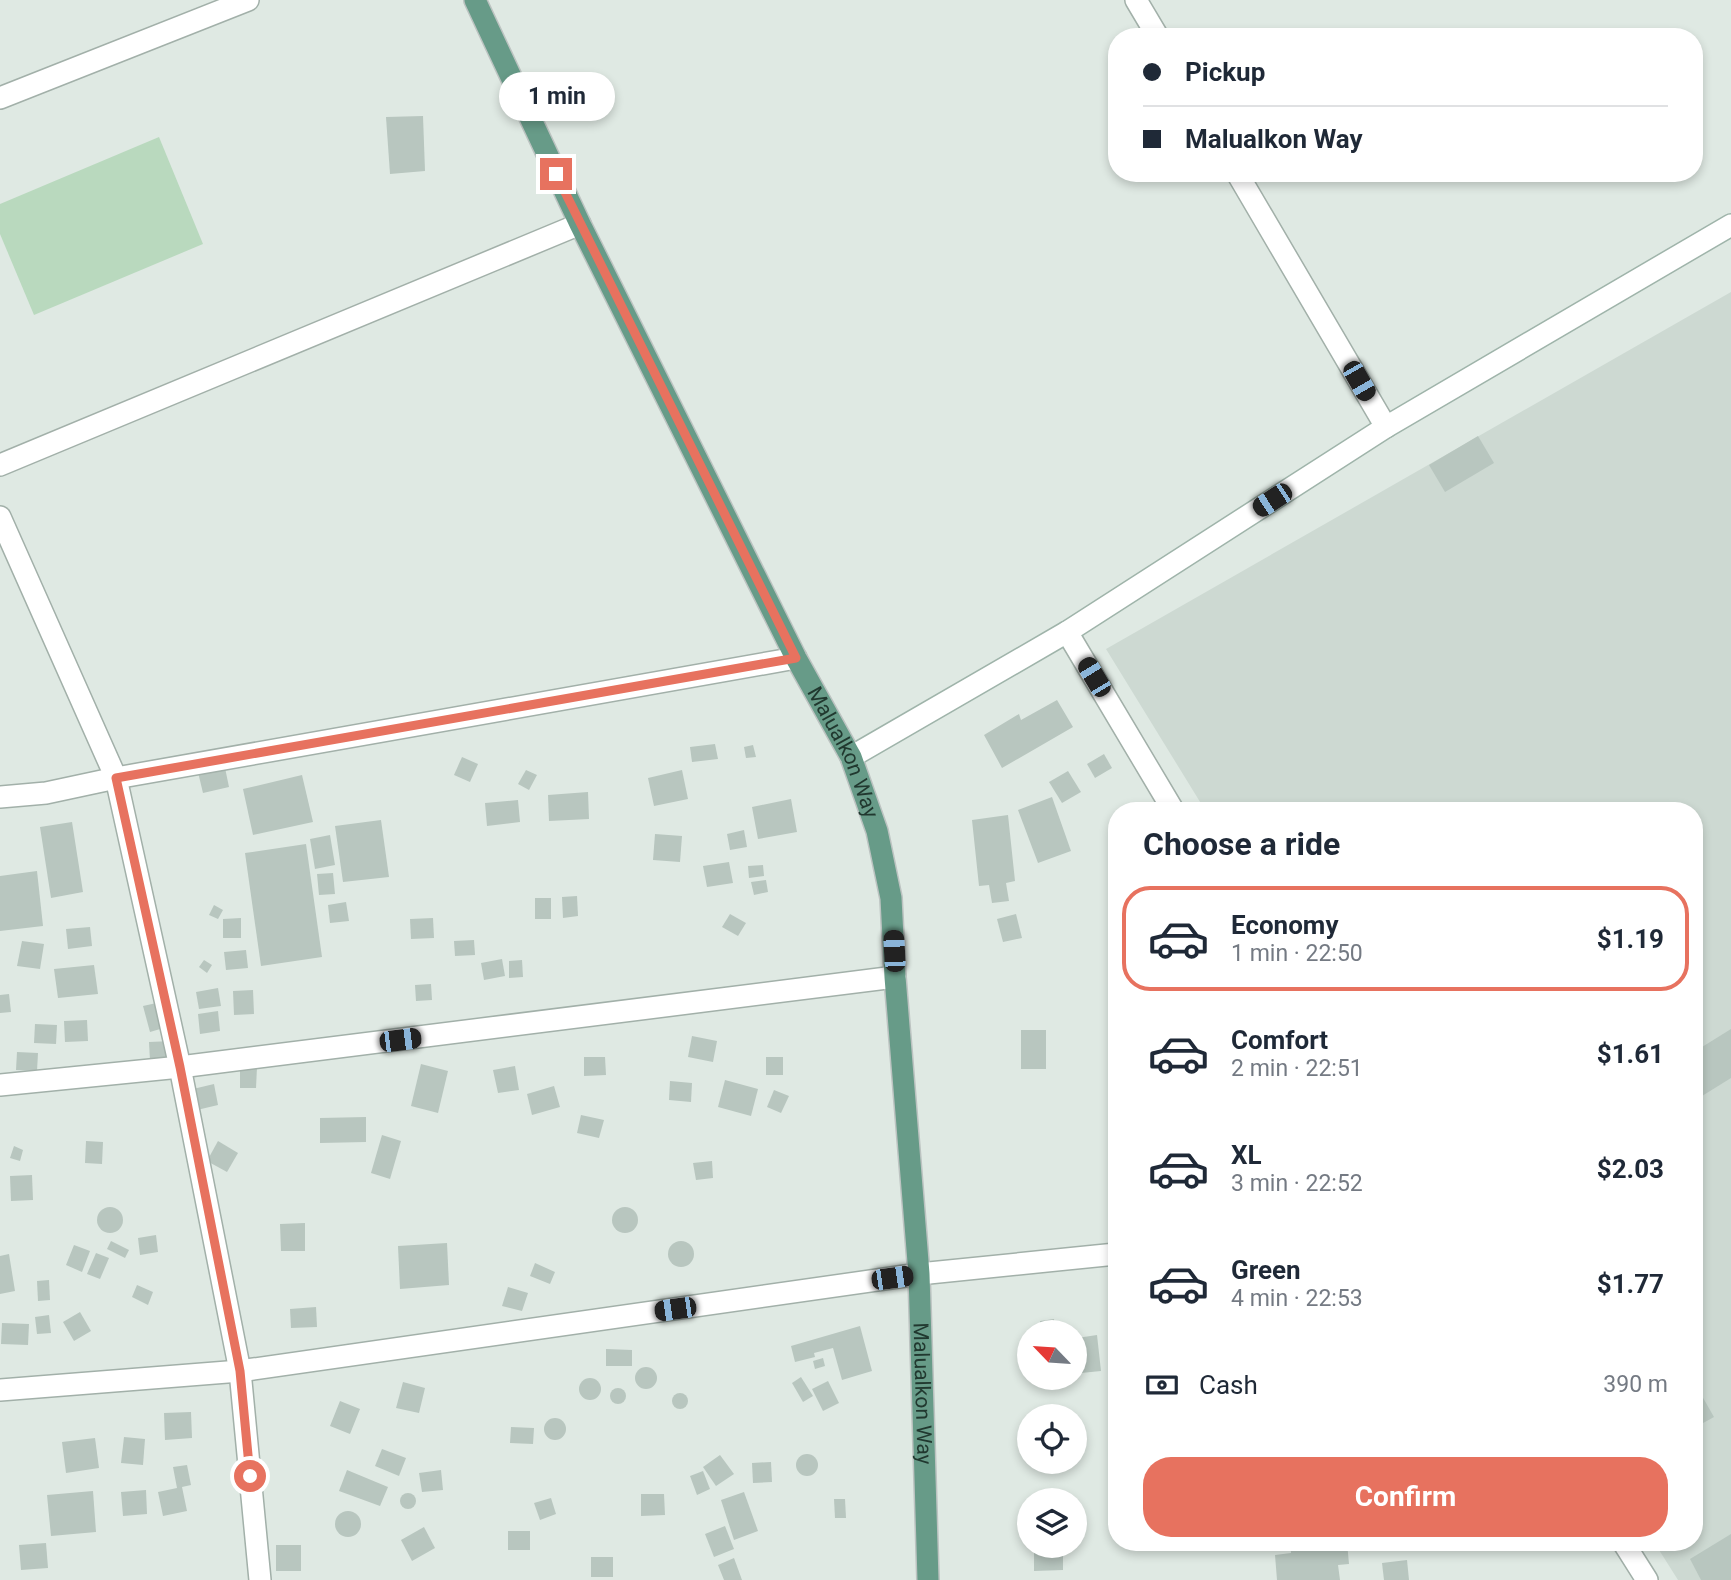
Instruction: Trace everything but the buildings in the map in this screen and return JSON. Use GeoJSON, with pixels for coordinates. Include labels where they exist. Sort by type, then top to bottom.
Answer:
{"type":"FeatureCollection","features":[{"type":"Feature","properties":{"kind":"main road","name":"Malualkon Way"},"geometry":{"type":"LineString","coordinates":[[475,0],[580,224],[796,658],[850,757],[877,831],[891,898],[919,1274],[929,1580]]}},
{"type":"Feature","properties":{"kind":"street"},"geometry":{"type":"LineString","coordinates":[[0,99],[248,0]]}},
{"type":"Feature","properties":{"kind":"street"},"geometry":{"type":"LineString","coordinates":[[1136,0],[1153,28]]}},
{"type":"Feature","properties":{"kind":"street"},"geometry":{"type":"LineString","coordinates":[[1242,182],[1385,427]]}},
{"type":"Feature","properties":{"kind":"street"},"geometry":{"type":"LineString","coordinates":[[0,465],[580,224]]}},
{"type":"Feature","properties":{"kind":"street"},"geometry":{"type":"LineString","coordinates":[[850,757],[1067,632],[1385,427],[1731,225]]}},
{"type":"Feature","properties":{"kind":"street"},"geometry":{"type":"LineString","coordinates":[[0,517],[116,778],[180,1067],[240,1371],[260,1580]]}},
{"type":"Feature","properties":{"kind":"street"},"geometry":{"type":"LineString","coordinates":[[1067,632],[1168,802]]}},
{"type":"Feature","properties":{"kind":"street"},"geometry":{"type":"LineString","coordinates":[[0,797],[46,793],[116,778],[796,658]]}},
{"type":"Feature","properties":{"kind":"street"},"geometry":{"type":"LineString","coordinates":[[0,1085],[180,1067],[895,977]]}},
{"type":"Feature","properties":{"kind":"street"},"geometry":{"type":"LineString","coordinates":[[0,1390],[240,1371],[919,1274],[1108,1255]]}},
{"type":"Feature","properties":{"kind":"street"},"geometry":{"type":"LineString","coordinates":[[1629,1551],[1647,1580]]}},
{"type":"Feature","properties":{"kind":"shaded area"},"geometry":{"type":"Polygon","coordinates":[[[1731,292],[1731,1580],[1678,1580],[1660,1551],[1703,1551],[1703,802],[1200,802],[1106,649],[1731,292]]]}},
{"type":"Feature","properties":{"kind":"green space"},"geometry":{"type":"Polygon","coordinates":[[[159,137],[203,244],[34,315],[0,234],[0,204],[159,137]]]}},
{"type":"Feature","properties":{"kind":"route"},"geometry":{"type":"LineString","coordinates":[[250,1476],[240,1371],[180,1067],[116,778],[796,658],[556,174]]}}]}
